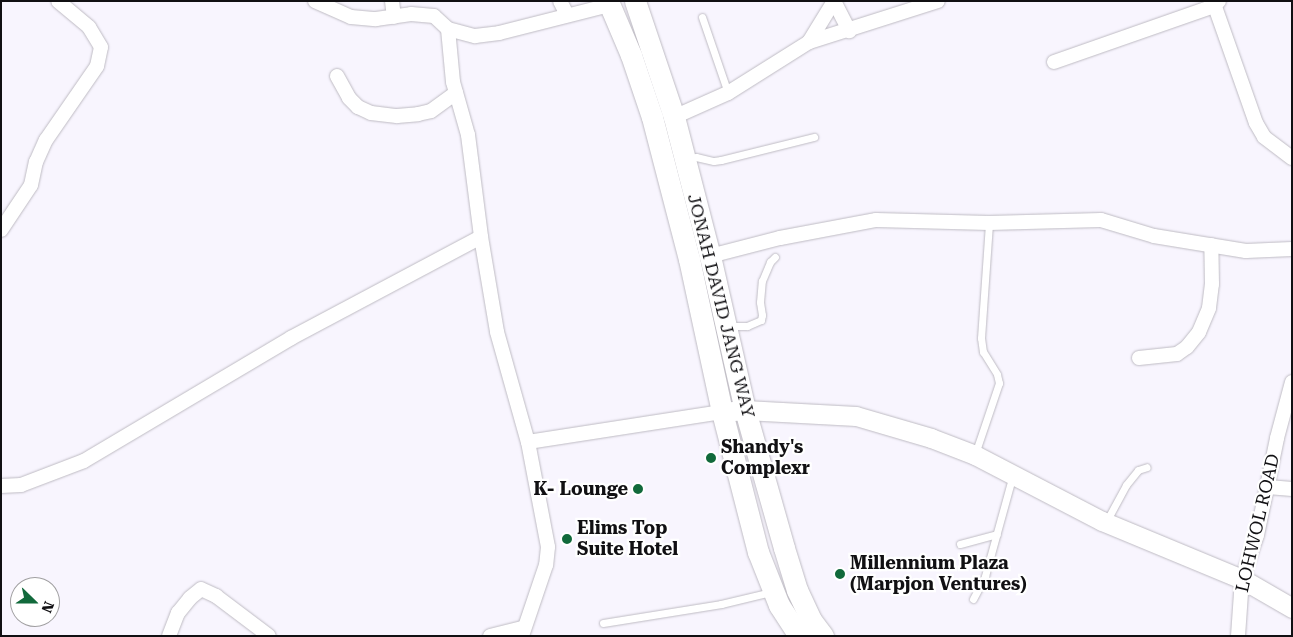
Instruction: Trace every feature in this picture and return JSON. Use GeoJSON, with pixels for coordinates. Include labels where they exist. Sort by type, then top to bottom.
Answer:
{"type":"FeatureCollection","features":[{"type":"Feature","properties":{"kind":"main road","name":"JONAH DAVID JANG WAY"},"geometry":{"type":"LineString","coordinates":[[635,1],[674,117],[710,256],[745,410],[797,590],[822,636]]}},
{"type":"Feature","properties":{"kind":"main road"},"geometry":{"type":"LineString","coordinates":[[609,3],[631,54],[652,117],[689,259],[722,412],[758,552],[792,631]]}},
{"type":"Feature","properties":{"kind":"street"},"geometry":{"type":"LineString","coordinates":[[1,230],[31,186],[36,162],[46,140],[97,66],[101,47],[89,27],[58,1]]}},
{"type":"Feature","properties":{"kind":"street"},"geometry":{"type":"LineString","coordinates":[[315,1],[351,17],[376,19],[410,14],[434,16],[448,29],[475,36],[499,33],[609,3]]}},
{"type":"Feature","properties":{"kind":"street"},"geometry":{"type":"LineString","coordinates":[[392,1],[394,17]]}},
{"type":"Feature","properties":{"kind":"street"},"geometry":{"type":"LineString","coordinates":[[560,1],[567,15]]}},
{"type":"Feature","properties":{"kind":"street"},"geometry":{"type":"LineString","coordinates":[[834,1],[848,31]]}},
{"type":"Feature","properties":{"kind":"street"},"geometry":{"type":"LineString","coordinates":[[808,42],[834,1]]}},
{"type":"Feature","properties":{"kind":"street"},"geometry":{"type":"LineString","coordinates":[[674,117],[728,93],[808,42],[848,31],[938,1]]}},
{"type":"Feature","properties":{"kind":"street"},"geometry":{"type":"LineString","coordinates":[[1054,62],[1215,3],[1264,137],[1292,158]]}},
{"type":"Feature","properties":{"kind":"street"},"geometry":{"type":"LineString","coordinates":[[448,29],[456,93],[468,135],[481,237],[497,332],[528,442],[548,547],[546,565],[522,632],[490,636]]}},
{"type":"Feature","properties":{"kind":"street"},"geometry":{"type":"LineString","coordinates":[[337,76],[349,98],[358,107],[372,113],[397,116],[431,111],[456,93]]}},
{"type":"Feature","properties":{"kind":"street"},"geometry":{"type":"LineString","coordinates":[[710,256],[780,238],[876,220],[989,223],[1100,220],[1154,236],[1246,251],[1292,249]]}},
{"type":"Feature","properties":{"kind":"street"},"geometry":{"type":"LineString","coordinates":[[1,486],[21,485],[84,461],[291,338],[481,237]]}},
{"type":"Feature","properties":{"kind":"street"},"geometry":{"type":"LineString","coordinates":[[1139,358],[1177,354],[1187,347],[1198,332],[1209,308],[1212,284],[1211,245]]}},
{"type":"Feature","properties":{"kind":"street","name":"LOHWOL ROAD"},"geometry":{"type":"LineString","coordinates":[[1238,636],[1242,579],[1257,535],[1277,438],[1292,382]]}},
{"type":"Feature","properties":{"kind":"street"},"geometry":{"type":"LineString","coordinates":[[528,442],[745,410],[856,416],[909,430],[975,455],[1106,523],[1242,579],[1292,608]]}},
{"type":"Feature","properties":{"kind":"street"},"geometry":{"type":"LineString","coordinates":[[1268,487],[1292,489]]}},
{"type":"Feature","properties":{"kind":"street"},"geometry":{"type":"LineString","coordinates":[[169,636],[178,613],[190,598],[201,589],[216,596],[269,636]]}},
{"type":"Feature","properties":{"kind":"lane"},"geometry":{"type":"LineString","coordinates":[[702,17],[728,93]]}},
{"type":"Feature","properties":{"kind":"lane"},"geometry":{"type":"LineString","coordinates":[[685,160],[696,157],[714,161],[721,160],[814,137]]}},
{"type":"Feature","properties":{"kind":"lane"},"geometry":{"type":"LineString","coordinates":[[975,455],[999,383],[997,374],[984,352],[981,338],[989,223]]}},
{"type":"Feature","properties":{"kind":"lane"},"geometry":{"type":"LineString","coordinates":[[726,326],[747,326],[761,320],[762,280],[770,262],[775,257]]}},
{"type":"Feature","properties":{"kind":"lane"},"geometry":{"type":"LineString","coordinates":[[1106,523],[1126,485],[1138,470],[1147,467]]}},
{"type":"Feature","properties":{"kind":"lane"},"geometry":{"type":"LineString","coordinates":[[973,599],[984,576],[998,534],[1004,501],[1013,474]]}},
{"type":"Feature","properties":{"kind":"lane"},"geometry":{"type":"LineString","coordinates":[[960,544],[998,534]]}},
{"type":"Feature","properties":{"kind":"lane"},"geometry":{"type":"LineString","coordinates":[[603,623],[721,604],[774,591]]}},
{"type":"Feature","properties":{"kind":"place","name":"Shandy's Complexr"},"geometry":{"type":"Point","coordinates":[711,458]}},
{"type":"Feature","properties":{"kind":"place","name":"K- Lounge"},"geometry":{"type":"Point","coordinates":[638,489]}},
{"type":"Feature","properties":{"kind":"place","name":"Elims Top Suite Hotel"},"geometry":{"type":"Point","coordinates":[567,539]}},
{"type":"Feature","properties":{"kind":"place","name":"Millennium Plaza (Marpjon Ventures)"},"geometry":{"type":"Point","coordinates":[840,574]}}]}
